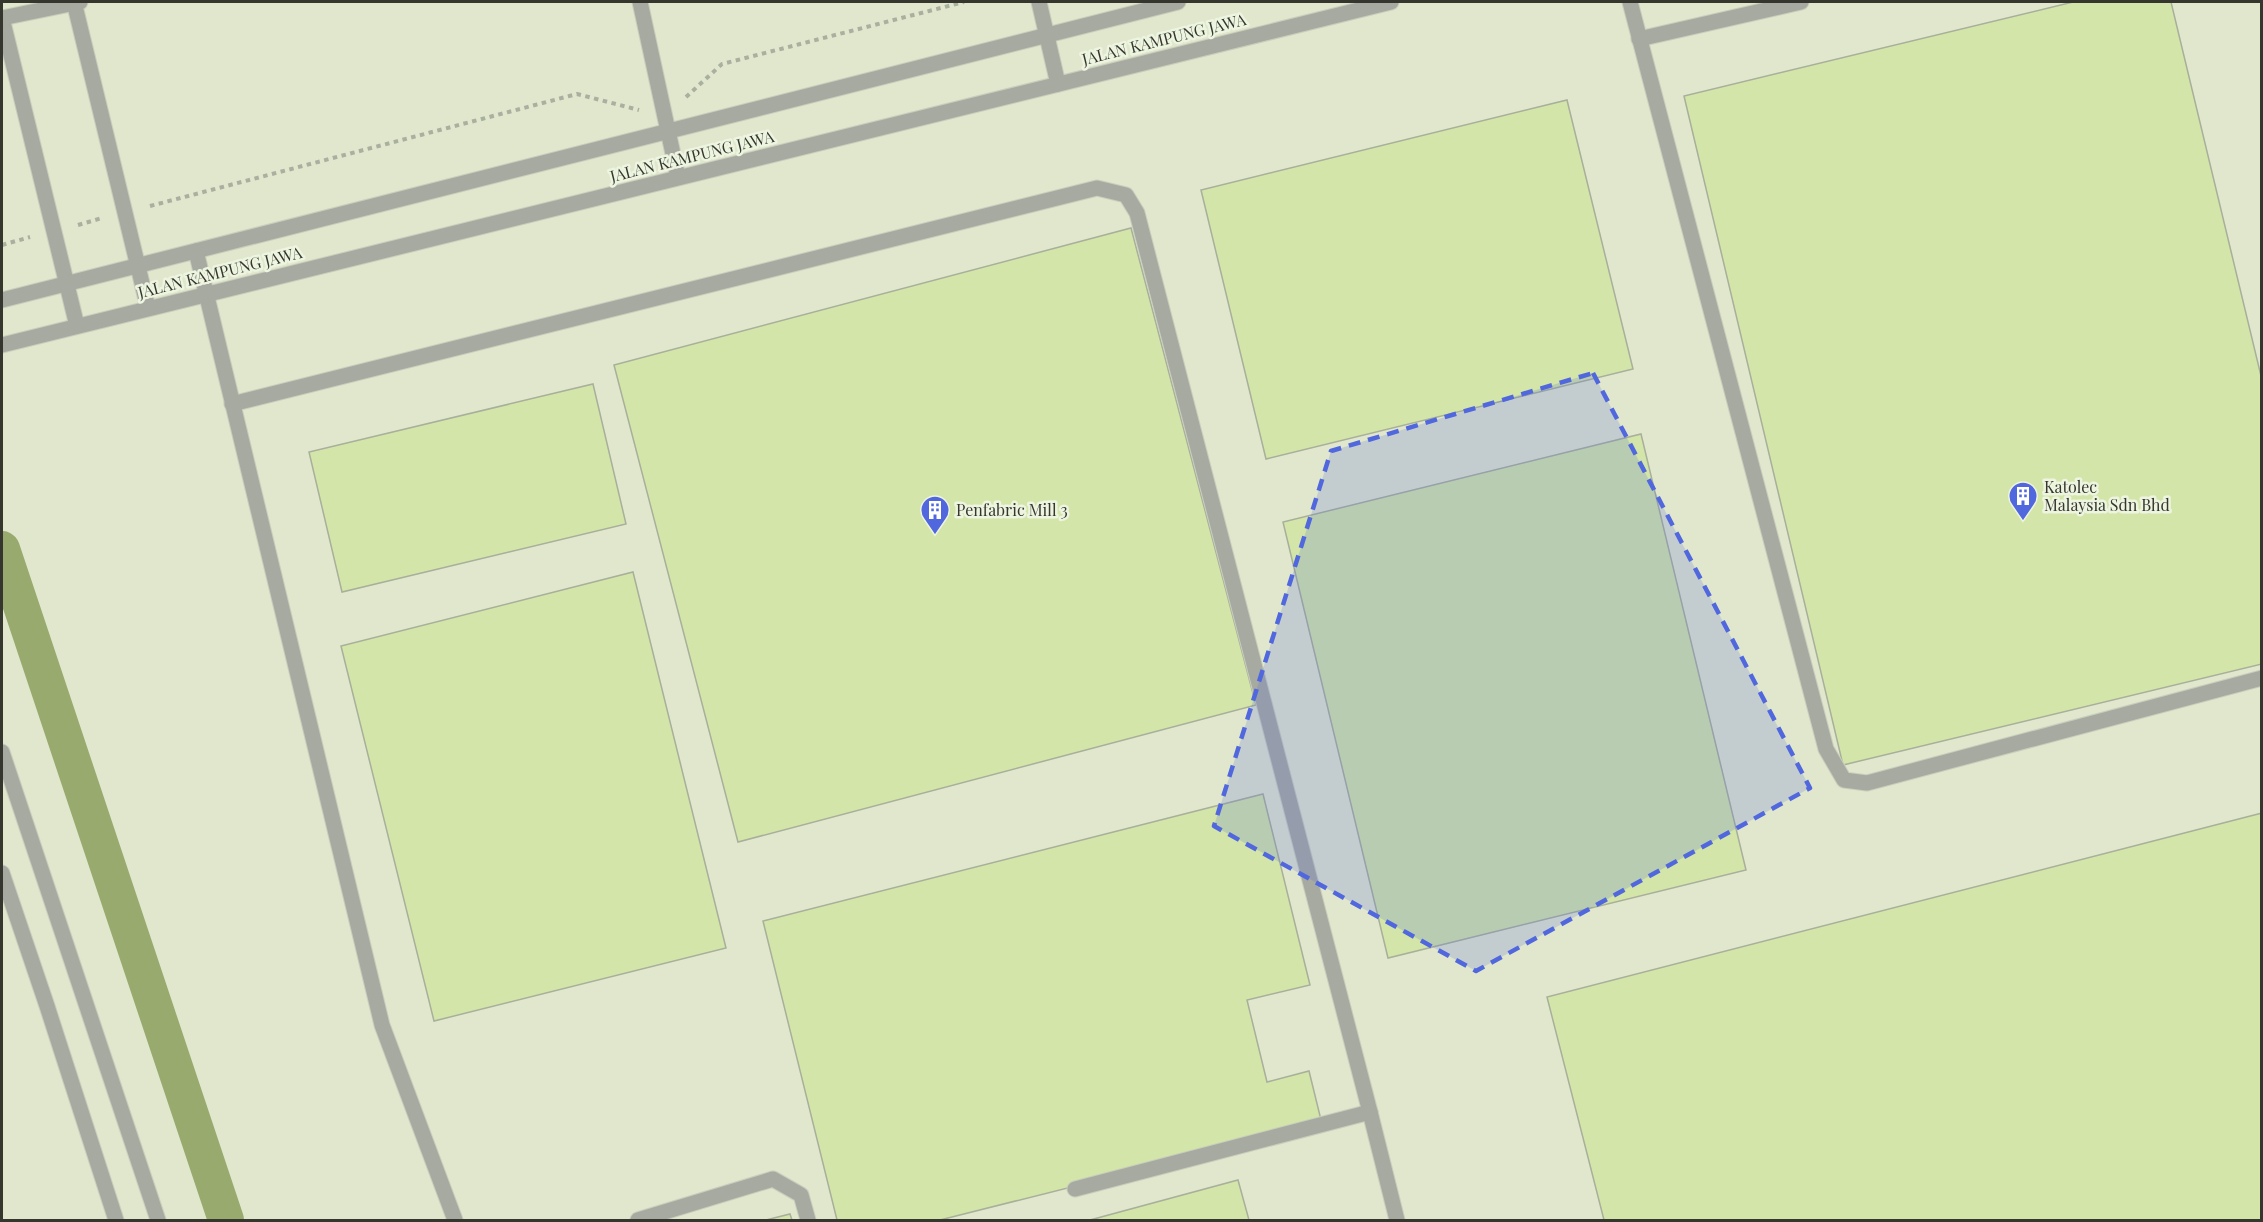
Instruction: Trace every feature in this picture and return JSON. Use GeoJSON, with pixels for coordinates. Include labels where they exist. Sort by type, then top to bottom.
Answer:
{"type":"FeatureCollection","features":[{"type":"Feature","properties":{"kind":"street"},"geometry":{"type":"LineString","coordinates":[[77,326],[2,18],[76,2],[148,308]]}},
{"type":"Feature","properties":{"kind":"street"},"geometry":{"type":"LineString","coordinates":[[640,2],[678,177]]}},
{"type":"Feature","properties":{"kind":"street"},"geometry":{"type":"LineString","coordinates":[[1039,2],[1058,84]]}},
{"type":"Feature","properties":{"kind":"street","name":"JALAN KAMPUNG JAWA"},"geometry":{"type":"LineString","coordinates":[[2,300],[1178,2]]}},
{"type":"Feature","properties":{"kind":"street","name":"JALAN KAMPUNG JAWA"},"geometry":{"type":"LineString","coordinates":[[2,345],[1391,2]]}},
{"type":"Feature","properties":{"kind":"street"},"geometry":{"type":"LineString","coordinates":[[1630,2],[1826,749],[1844,780],[1868,783],[2262,678]]}},
{"type":"Feature","properties":{"kind":"street"},"geometry":{"type":"LineString","coordinates":[[1639,39],[1801,2]]}},
{"type":"Feature","properties":{"kind":"street"},"geometry":{"type":"LineString","coordinates":[[232,404],[1097,188],[1126,195],[1137,213],[1397,1221]]}},
{"type":"Feature","properties":{"kind":"street"},"geometry":{"type":"LineString","coordinates":[[196,251],[382,1025],[455,1221]]}},
{"type":"Feature","properties":{"kind":"street"},"geometry":{"type":"LineString","coordinates":[[2,752],[158,1221]]}},
{"type":"Feature","properties":{"kind":"street"},"geometry":{"type":"LineString","coordinates":[[2,873],[116,1221]]}},
{"type":"Feature","properties":{"kind":"street"},"geometry":{"type":"LineString","coordinates":[[1076,1189],[1370,1112]]}},
{"type":"Feature","properties":{"kind":"street"},"geometry":{"type":"LineString","coordinates":[[638,1221],[773,1179],[801,1195],[808,1221]]}},
{"type":"Feature","properties":{"kind":"path"},"geometry":{"type":"LineString","coordinates":[[2,245],[577,94],[637,110],[681,101],[722,64],[964,2]]}},
{"type":"Feature","properties":{"kind":"highlighted area"},"geometry":{"type":"Polygon","coordinates":[[[1593,373],[1810,788],[1476,971],[1214,826],[1331,451],[1593,373]]]}},
{"type":"Feature","properties":{"kind":"shaded area"},"geometry":{"type":"Polygon","coordinates":[[[2,2],[2261,2],[2261,1220],[2,1220],[2,2]]]}},
{"type":"Feature","properties":{"kind":"building","name":"Katolec Malaysia Sdn Bhd"},"geometry":{"type":"Polygon","coordinates":[[[2073,2],[2171,2],[2262,380],[2262,664],[1843,765],[1684,96],[2073,2]]]}},
{"type":"Feature","properties":{"kind":"building"},"geometry":{"type":"Polygon","coordinates":[[[1567,100],[1633,369],[1266,459],[1201,190],[1567,100]]]}},
{"type":"Feature","properties":{"kind":"building","name":"Penfabric Mill 3"},"geometry":{"type":"Polygon","coordinates":[[[1131,228],[1256,705],[738,842],[614,365],[1131,228]]]}},
{"type":"Feature","properties":{"kind":"building"},"geometry":{"type":"Polygon","coordinates":[[[593,384],[626,524],[342,592],[309,452],[593,384]]]}},
{"type":"Feature","properties":{"kind":"building"},"geometry":{"type":"Polygon","coordinates":[[[1641,434],[1746,870],[1388,958],[1283,522],[1641,434]]]}},
{"type":"Feature","properties":{"kind":"building"},"geometry":{"type":"Polygon","coordinates":[[[633,572],[726,948],[434,1021],[341,646],[633,572]]]}},
{"type":"Feature","properties":{"kind":"building"},"geometry":{"type":"Polygon","coordinates":[[[1263,794],[1310,985],[1247,1000],[1267,1082],[1309,1071],[1322,1124],[940,1220],[837,1220],[763,921],[1263,794]]]}},
{"type":"Feature","properties":{"kind":"building"},"geometry":{"type":"Polygon","coordinates":[[[2262,813],[2262,1220],[1604,1220],[1547,997],[2262,813]]]}},
{"type":"Feature","properties":{"kind":"building"},"geometry":{"type":"Polygon","coordinates":[[[1238,1180],[1249,1220],[1090,1220],[1238,1180]]]}},
{"type":"Feature","properties":{"kind":"building"},"geometry":{"type":"Polygon","coordinates":[[[790,1214],[792,1220],[766,1220],[790,1214]]]}},
{"type":"Feature","properties":{"kind":"waterway"},"geometry":{"type":"LineString","coordinates":[[2,549],[226,1220]]}},
{"type":"Feature","properties":{"kind":"place","name":"Katolec Malaysia Sdn Bhd"},"geometry":{"type":"Point","coordinates":[2023,522]}},
{"type":"Feature","properties":{"kind":"place","name":"Penfabric Mill 3"},"geometry":{"type":"Point","coordinates":[935,536]}}]}
